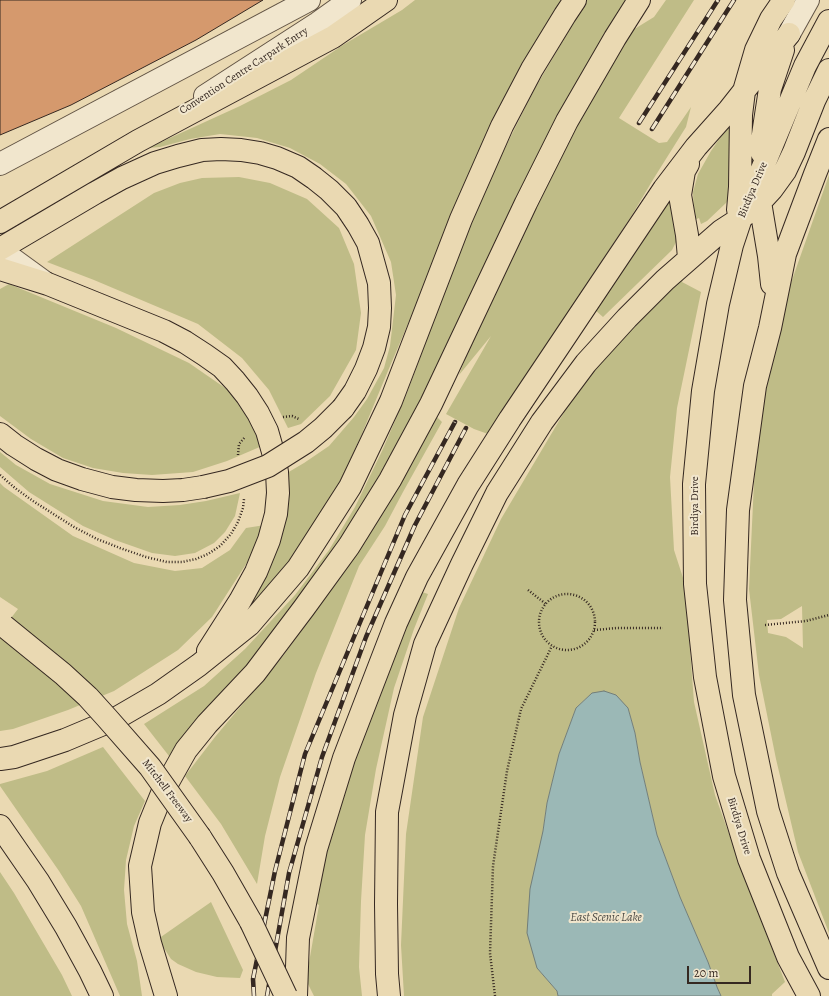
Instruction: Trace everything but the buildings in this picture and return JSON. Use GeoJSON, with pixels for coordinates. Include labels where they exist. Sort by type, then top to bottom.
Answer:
{"type":"FeatureCollection","features":[{"type":"Feature","properties":{"kind":"highway"},"geometry":{"type":"LineString","coordinates":[[0,222],[138,141],[333,37],[386,0]]}},
{"type":"Feature","properties":{"kind":"highway"},"geometry":{"type":"LineString","coordinates":[[0,759],[14,757],[65,740],[115,719],[158,694],[199,666],[249,625],[298,568],[350,487],[391,400],[461,219],[502,126],[532,69],[575,0]]}},
{"type":"Feature","properties":{"kind":"highway"},"geometry":{"type":"LineString","coordinates":[[166,996],[150,943],[143,912],[140,866],[150,823],[162,791],[186,750],[207,724],[255,673],[304,608],[349,546],[390,480],[431,404],[526,203],[567,121],[639,0]]}},
{"type":"Feature","properties":{"kind":"highway"},"geometry":{"type":"LineString","coordinates":[[739,219],[741,115],[744,91],[756,50],[771,19],[784,0]]}},
{"type":"Feature","properties":{"kind":"highway","name":"Birdiya Drive"},"geometry":{"type":"LineString","coordinates":[[809,996],[788,957],[749,859],[724,776],[705,677],[696,584],[694,484],[703,392],[718,304],[739,219],[760,174],[805,66],[829,21]]}},
{"type":"Feature","properties":{"kind":"highway"},"geometry":{"type":"LineString","coordinates":[[296,996],[298,938],[316,849],[344,758],[396,623],[417,577],[468,485],[510,419],[660,196],[696,147],[729,110],[789,34]]}},
{"type":"Feature","properties":{"kind":"highway"},"geometry":{"type":"LineString","coordinates":[[770,328],[772,283],[760,202],[762,140],[770,89],[789,34]]}},
{"type":"Feature","properties":{"kind":"highway"},"geometry":{"type":"LineString","coordinates":[[389,996],[387,974],[386,904],[387,812],[405,715],[425,644],[462,564],[497,493],[542,422],[586,364],[627,318],[665,280],[721,231],[760,202],[772,189],[785,171],[814,101],[829,70]]}},
{"type":"Feature","properties":{"kind":"highway"},"geometry":{"type":"LineString","coordinates":[[829,139],[814,174],[785,254],[770,328],[755,386],[738,510],[735,600],[744,696],[768,811],[788,873],[829,968]]}},
{"type":"Feature","properties":{"kind":"highway"},"geometry":{"type":"LineString","coordinates":[[689,258],[687,235],[680,195],[684,171],[696,147]]}},
{"type":"Feature","properties":{"kind":"highway"},"geometry":{"type":"LineString","coordinates":[[0,249],[94,193],[122,178],[163,161],[202,150],[241,150],[260,153],[298,167],[329,190],[346,207],[368,243],[379,283],[380,308],[379,327],[374,348],[366,369],[343,408],[306,442],[268,466],[229,482],[183,490],[163,491],[112,487],[82,479],[57,470],[36,459],[0,434]]}},
{"type":"Feature","properties":{"kind":"highway"},"geometry":{"type":"LineString","coordinates":[[0,239],[58,215]]}},
{"type":"Feature","properties":{"kind":"highway"},"geometry":{"type":"LineString","coordinates":[[0,269],[48,284],[164,331],[185,342],[222,367],[236,381],[258,413],[267,431],[273,452],[278,493],[276,514],[269,540],[256,572],[240,601],[199,666]]}},
{"type":"Feature","properties":{"kind":"highway","name":"Mitchell Freeway"},"geometry":{"type":"LineString","coordinates":[[2,624],[63,674],[88,697],[150,767],[200,837],[223,873],[251,922],[286,996]]}},
{"type":"Feature","properties":{"kind":"highway"},"geometry":{"type":"LineString","coordinates":[[0,826],[38,881],[66,927],[102,996]]}},
{"type":"Feature","properties":{"kind":"lane"},"geometry":{"type":"LineString","coordinates":[[0,164],[309,0]]}},
{"type":"Feature","properties":{"kind":"lane","name":"Convention Centre Carpark Entry"},"geometry":{"type":"LineString","coordinates":[[138,141],[213,90],[318,23],[350,0]]}},
{"type":"Feature","properties":{"kind":"lane"},"geometry":{"type":"LineString","coordinates":[[789,34],[808,0]]}},
{"type":"Feature","properties":{"kind":"lane"},"geometry":{"type":"LineString","coordinates":[[0,249],[48,284]]}},
{"type":"Feature","properties":{"kind":"path"},"geometry":{"type":"LineString","coordinates":[[528,590],[546,604]]}},
{"type":"Feature","properties":{"kind":"path"},"geometry":{"type":"LineString","coordinates":[[563,595],[572,595],[581,598],[588,604],[593,612],[595,622],[594,630],[589,639],[582,646],[573,650],[562,650],[552,646],[540,631],[539,621],[541,612],[546,604],[554,598],[563,595]]}},
{"type":"Feature","properties":{"kind":"path"},"geometry":{"type":"LineString","coordinates":[[765,625],[806,621],[829,615]]}},
{"type":"Feature","properties":{"kind":"path"},"geometry":{"type":"LineString","coordinates":[[594,630],[617,628],[663,628]]}},
{"type":"Feature","properties":{"kind":"path"},"geometry":{"type":"LineString","coordinates":[[495,996],[490,953],[493,866],[507,771],[520,709],[552,646]]}},
{"type":"Feature","properties":{"kind":"shaded area"},"geometry":{"type":"Polygon","coordinates":[[[415,0],[565,0],[481,151],[361,436],[337,488],[305,544],[244,615],[268,569],[283,532],[287,505],[287,473],[329,446],[354,417],[367,399],[384,368],[390,346],[396,295],[391,262],[371,216],[346,184],[320,164],[290,148],[257,138],[220,134],[190,139],[160,147],[148,148],[240,106],[291,80],[343,45],[402,10],[415,0]]]}},
{"type":"Feature","properties":{"kind":"shaded area"},"geometry":{"type":"Polygon","coordinates":[[[587,0],[630,0],[425,401],[332,555],[269,642],[169,756],[144,724],[204,686],[245,649],[295,595],[329,550],[355,507],[382,451],[407,393],[451,274],[491,176],[534,90],[587,0]]]}},
{"type":"Feature","properties":{"kind":"shaded area"},"geometry":{"type":"Polygon","coordinates":[[[666,0],[694,0],[619,118],[659,143],[667,142],[691,107],[686,127],[632,215],[488,434],[474,429],[446,414],[491,336],[459,375],[466,357],[533,210],[572,132],[628,33],[654,17],[666,0]]]}},
{"type":"Feature","properties":{"kind":"shaded area"},"geometry":{"type":"Polygon","coordinates":[[[731,122],[731,195],[726,203],[707,221],[701,224],[699,218],[694,220],[693,192],[698,174],[711,151],[731,122]]]}},
{"type":"Feature","properties":{"kind":"shaded area"},"geometry":{"type":"Polygon","coordinates":[[[829,175],[829,933],[798,852],[776,759],[759,675],[749,589],[754,482],[765,389],[786,297],[829,175]],[[802,606],[781,619],[767,620],[768,633],[786,637],[803,648],[802,606]]]}},
{"type":"Feature","properties":{"kind":"shaded area"},"geometry":{"type":"Polygon","coordinates":[[[239,177],[270,183],[307,199],[339,228],[354,264],[361,313],[356,350],[330,396],[301,424],[288,428],[269,390],[242,358],[198,324],[94,280],[47,262],[154,193],[180,183],[202,178],[239,177]]]}},
{"type":"Feature","properties":{"kind":"shaded area"},"geometry":{"type":"Polygon","coordinates":[[[671,193],[672,214],[675,221],[677,240],[672,250],[603,317],[595,310],[671,193]]]}},
{"type":"Feature","properties":{"kind":"shaded area"},"geometry":{"type":"Polygon","coordinates":[[[685,274],[682,282],[701,292],[677,408],[670,477],[674,550],[685,584],[694,702],[715,795],[785,982],[772,994],[772,996],[721,996],[680,897],[657,835],[640,762],[635,733],[628,708],[592,693],[576,708],[559,754],[547,803],[543,831],[537,968],[557,991],[558,996],[404,996],[401,945],[406,834],[423,717],[459,608],[501,519],[569,404],[608,349],[685,274]]]}},
{"type":"Feature","properties":{"kind":"shaded area"},"geometry":{"type":"Polygon","coordinates":[[[9,284],[116,328],[189,363],[231,392],[247,417],[262,446],[227,461],[193,472],[152,475],[123,473],[93,468],[63,458],[31,439],[0,416],[0,289],[9,284]]]}},
{"type":"Feature","properties":{"kind":"shaded area"},"geometry":{"type":"Polygon","coordinates":[[[436,416],[442,422],[385,526],[359,566],[316,673],[280,777],[265,836],[257,884],[221,824],[185,776],[215,737],[283,656],[331,590],[436,416]]]}},
{"type":"Feature","properties":{"kind":"shaded area"},"geometry":{"type":"Polygon","coordinates":[[[0,452],[16,465],[50,484],[103,501],[148,507],[180,505],[240,493],[235,516],[225,532],[214,543],[195,553],[175,556],[152,553],[115,540],[83,526],[29,492],[0,467],[0,452]]]}},
{"type":"Feature","properties":{"kind":"shaded area"},"geometry":{"type":"Polygon","coordinates":[[[0,483],[73,536],[134,563],[175,571],[202,568],[230,550],[246,528],[265,525],[248,561],[212,617],[178,650],[114,691],[68,710],[13,729],[0,731],[0,632],[18,609],[0,597],[0,483]]]}},
{"type":"Feature","properties":{"kind":"shaded area"},"geometry":{"type":"Polygon","coordinates":[[[419,591],[428,594],[414,629],[394,688],[376,769],[365,835],[359,967],[362,996],[314,996],[306,980],[319,905],[311,901],[347,768],[419,591]]]}},
{"type":"Feature","properties":{"kind":"shaded area"},"geometry":{"type":"Polygon","coordinates":[[[103,747],[145,801],[134,826],[126,860],[124,890],[127,924],[137,961],[142,996],[120,996],[81,906],[59,871],[0,786],[0,784],[47,771],[103,747]]]}},
{"type":"Feature","properties":{"kind":"shaded area"},"geometry":{"type":"Polygon","coordinates":[[[0,872],[62,975],[72,996],[0,996],[0,872]]]}},
{"type":"Feature","properties":{"kind":"shaded area"},"geometry":{"type":"Polygon","coordinates":[[[211,902],[243,970],[240,978],[217,977],[196,972],[178,964],[171,959],[158,939],[211,902]]]}},
{"type":"Feature","properties":{"kind":"water","name":"East Scenic Lake"},"geometry":{"type":"Polygon","coordinates":[[[604,691],[616,695],[628,708],[635,733],[640,762],[657,835],[680,897],[721,996],[558,996],[557,991],[537,968],[527,933],[530,889],[543,831],[547,803],[559,754],[576,708],[592,693],[604,691]]]}},
{"type":"Feature","properties":{"kind":"railway"},"geometry":{"type":"LineString","coordinates":[[639,123],[718,0]]}},
{"type":"Feature","properties":{"kind":"railway"},"geometry":{"type":"LineString","coordinates":[[652,129],[734,0]]}},
{"type":"Feature","properties":{"kind":"railway"},"geometry":{"type":"LineString","coordinates":[[254,996],[253,979],[275,871],[305,754],[405,515],[455,422]]}},
{"type":"Feature","properties":{"kind":"railway"},"geometry":{"type":"LineString","coordinates":[[267,996],[289,873],[322,757],[366,637],[415,525],[466,428]]}}]}
